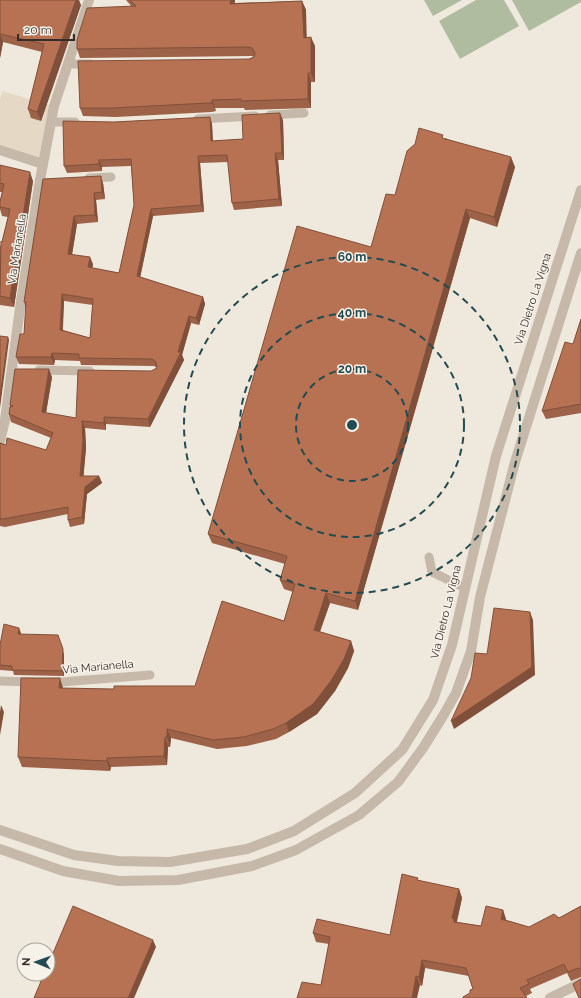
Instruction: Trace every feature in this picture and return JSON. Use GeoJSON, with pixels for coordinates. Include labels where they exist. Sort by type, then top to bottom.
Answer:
{"type":"FeatureCollection","features":[{"type":"Feature","properties":{"kind":"street","name":"Via Marianella"},"geometry":{"type":"LineString","coordinates":[[0,441],[21,370],[20,308],[44,180],[43,164],[54,106],[89,0]]}},
{"type":"Feature","properties":{"kind":"street"},"geometry":{"type":"LineString","coordinates":[[0,150],[43,164]]}},
{"type":"Feature","properties":{"kind":"street","name":"Via Dietro La Vigna"},"geometry":{"type":"LineString","coordinates":[[0,830],[74,855],[118,861],[170,862],[247,849],[294,831],[355,793],[402,750],[433,700],[452,645],[496,456],[581,190]]}},
{"type":"Feature","properties":{"kind":"street"},"geometry":{"type":"LineString","coordinates":[[0,850],[63,871],[119,881],[178,880],[252,866],[296,850],[359,815],[398,782],[423,748],[456,693],[471,651],[480,597],[515,462],[581,253]]}},
{"type":"Feature","properties":{"kind":"street"},"geometry":{"type":"LineString","coordinates":[[550,998],[581,983]]}},
{"type":"Feature","properties":{"kind":"lane"},"geometry":{"type":"LineString","coordinates":[[68,64],[100,64]]}},
{"type":"Feature","properties":{"kind":"lane"},"geometry":{"type":"LineString","coordinates":[[185,120],[304,113]]}},
{"type":"Feature","properties":{"kind":"lane"},"geometry":{"type":"LineString","coordinates":[[52,122],[88,122]]}},
{"type":"Feature","properties":{"kind":"lane"},"geometry":{"type":"LineString","coordinates":[[80,178],[111,177]]}},
{"type":"Feature","properties":{"kind":"lane"},"geometry":{"type":"LineString","coordinates":[[21,370],[99,371]]}},
{"type":"Feature","properties":{"kind":"lane"},"geometry":{"type":"LineString","coordinates":[[429,557],[432,572],[465,588]]}},
{"type":"Feature","properties":{"kind":"lane","name":"Via Marianella"},"geometry":{"type":"LineString","coordinates":[[0,681],[74,682],[150,675]]}},
{"type":"Feature","properties":{"kind":"green space"},"geometry":{"type":"Polygon","coordinates":[[[424,0],[462,0],[433,16],[424,0]]]}},
{"type":"Feature","properties":{"kind":"green space"},"geometry":{"type":"Polygon","coordinates":[[[476,0],[504,0],[519,26],[460,59],[439,21],[476,0]]]}},
{"type":"Feature","properties":{"kind":"green space"},"geometry":{"type":"Polygon","coordinates":[[[512,0],[581,0],[581,2],[529,31],[512,0]]]}},
{"type":"Feature","properties":{"kind":"shaded area"},"geometry":{"type":"Polygon","coordinates":[[[2,91],[54,106],[43,164],[0,150],[0,100],[2,91]]]}},
{"type":"Feature","properties":{"kind":"building"},"geometry":{"type":"Polygon","coordinates":[[[0,0],[76,0],[37,112],[28,109],[44,44],[0,34],[0,0]]]}},
{"type":"Feature","properties":{"kind":"building"},"geometry":{"type":"Polygon","coordinates":[[[130,0],[231,0],[230,4],[302,1],[304,38],[311,37],[311,73],[308,73],[308,99],[241,101],[241,99],[212,100],[212,103],[113,108],[80,108],[78,61],[249,59],[254,57],[255,53],[252,48],[249,47],[77,49],[77,40],[87,8],[136,6],[130,0]]]}},
{"type":"Feature","properties":{"kind":"building"},"geometry":{"type":"Polygon","coordinates":[[[280,113],[282,153],[275,153],[279,199],[232,203],[227,155],[198,156],[201,205],[151,209],[137,276],[203,297],[196,318],[189,316],[178,352],[181,352],[148,419],[104,417],[104,423],[82,421],[83,441],[80,476],[99,476],[85,487],[82,517],[68,520],[68,507],[0,519],[0,443],[6,445],[7,438],[46,450],[53,433],[9,414],[10,407],[13,406],[10,405],[15,369],[49,369],[42,412],[76,418],[78,370],[151,371],[157,368],[156,362],[152,359],[79,358],[79,354],[52,353],[51,357],[16,357],[20,334],[24,334],[26,302],[24,302],[43,179],[101,176],[102,192],[94,193],[95,215],[74,216],[68,254],[90,257],[88,267],[119,273],[134,205],[131,159],[99,160],[99,164],[64,166],[63,121],[114,122],[210,117],[211,141],[243,139],[242,115],[280,113]],[[62,294],[60,330],[90,338],[93,299],[62,294]]]}},
{"type":"Feature","properties":{"kind":"building"},"geometry":{"type":"Polygon","coordinates":[[[419,128],[443,135],[442,138],[511,157],[494,217],[466,209],[355,601],[326,593],[314,630],[351,641],[344,659],[331,681],[313,704],[286,723],[273,729],[244,737],[213,740],[167,729],[164,756],[107,758],[107,761],[18,757],[21,678],[60,678],[59,688],[114,689],[114,686],[195,686],[222,601],[284,621],[295,584],[280,580],[287,556],[208,534],[297,226],[371,247],[386,194],[395,195],[407,151],[415,144],[419,128]]]}},
{"type":"Feature","properties":{"kind":"building"},"geometry":{"type":"Polygon","coordinates":[[[0,165],[30,172],[10,298],[0,296],[1,241],[2,242],[10,209],[0,207],[4,184],[0,183],[0,165]]]}},
{"type":"Feature","properties":{"kind":"building"},"geometry":{"type":"Polygon","coordinates":[[[581,319],[581,404],[542,411],[565,342],[573,344],[581,319]]]}},
{"type":"Feature","properties":{"kind":"building"},"geometry":{"type":"Polygon","coordinates":[[[0,336],[8,337],[0,398],[0,336]]]}},
{"type":"Feature","properties":{"kind":"building"},"geometry":{"type":"Polygon","coordinates":[[[494,608],[530,612],[532,667],[451,721],[471,678],[475,653],[487,654],[494,608]]]}},
{"type":"Feature","properties":{"kind":"building"},"geometry":{"type":"Polygon","coordinates":[[[4,624],[19,628],[18,634],[58,635],[63,649],[62,671],[12,670],[12,666],[0,665],[0,645],[4,624]]]}},
{"type":"Feature","properties":{"kind":"building"},"geometry":{"type":"Polygon","coordinates":[[[402,874],[418,878],[417,880],[459,889],[452,918],[454,919],[454,922],[481,926],[486,906],[503,910],[501,919],[529,927],[554,914],[559,918],[581,906],[581,970],[578,968],[568,972],[564,964],[527,980],[529,984],[520,988],[527,998],[463,998],[470,993],[470,990],[473,989],[466,968],[422,960],[419,977],[416,976],[412,998],[297,998],[302,982],[321,985],[330,937],[313,933],[317,919],[390,935],[402,874]]]}},
{"type":"Feature","properties":{"kind":"building"},"geometry":{"type":"Polygon","coordinates":[[[73,906],[153,940],[128,998],[34,998],[41,982],[56,982],[56,946],[73,906]]]}},
{"type":"Feature","properties":{"kind":"building"},"geometry":{"type":"Polygon","coordinates":[[[581,979],[581,998],[579,998],[573,984],[581,979]]]}}]}
